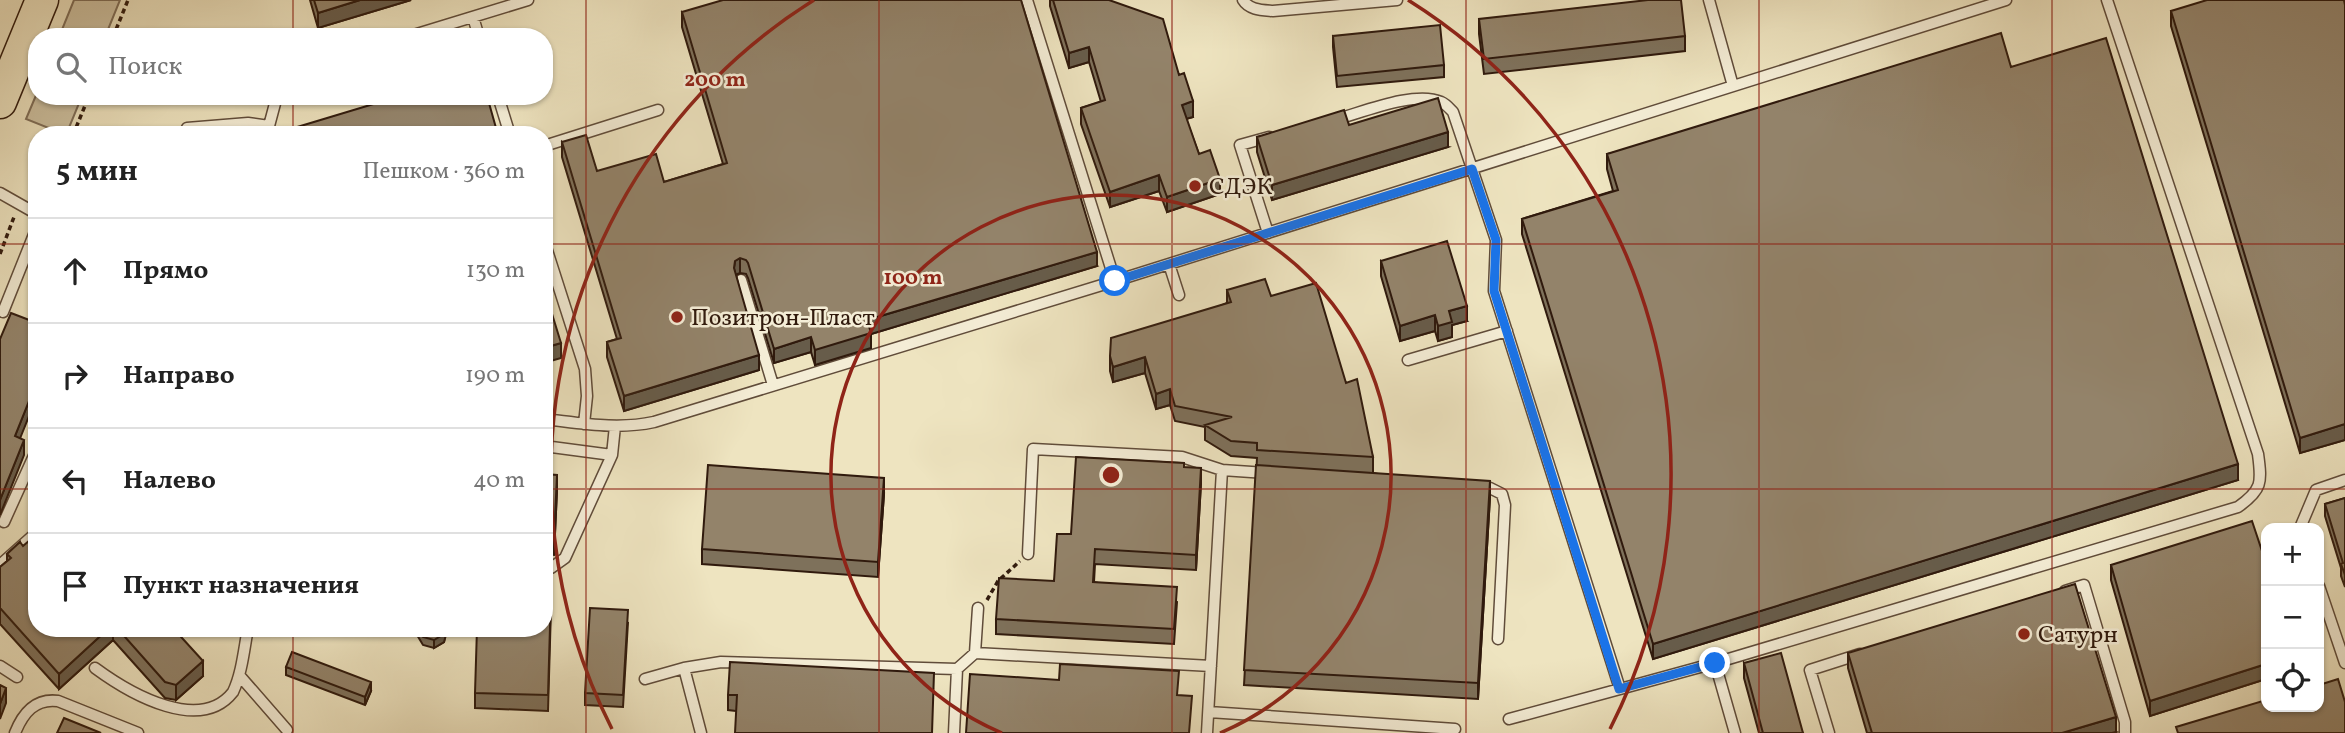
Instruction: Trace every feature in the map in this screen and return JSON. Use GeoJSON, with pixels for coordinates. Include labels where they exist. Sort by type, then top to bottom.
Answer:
{"type":"FeatureCollection","features":[{"type":"Feature","properties":{"kind":"main road"},"geometry":{"type":"LineString","coordinates":[[30,28],[42,0]]}},
{"type":"Feature","properties":{"kind":"main road"},"geometry":{"type":"LineString","coordinates":[[0,102],[28,34]]}},
{"type":"Feature","properties":{"kind":"lane"},"geometry":{"type":"LineString","coordinates":[[437,28],[528,0]]}},
{"type":"Feature","properties":{"kind":"lane"},"geometry":{"type":"LineString","coordinates":[[1027,0],[1115,281]]}},
{"type":"Feature","properties":{"kind":"lane"},"geometry":{"type":"LineString","coordinates":[[1242,0],[1244,4],[1258,10],[1273,11],[1397,0]]}},
{"type":"Feature","properties":{"kind":"lane"},"geometry":{"type":"LineString","coordinates":[[1709,0],[1733,86]]}},
{"type":"Feature","properties":{"kind":"lane"},"geometry":{"type":"LineString","coordinates":[[553,420],[615,426],[654,422],[1115,281],[2006,0]]}},
{"type":"Feature","properties":{"kind":"lane"},"geometry":{"type":"LineString","coordinates":[[1508,719],[1715,663],[2238,508],[2254,496],[2261,476],[2258,454],[2106,0]]}},
{"type":"Feature","properties":{"kind":"lane"},"geometry":{"type":"LineString","coordinates":[[473,17],[476,28]]}},
{"type":"Feature","properties":{"kind":"lane"},"geometry":{"type":"LineString","coordinates":[[1319,124],[1411,99],[1428,98],[1443,102],[1454,112],[1496,240],[1494,291],[1619,689]]}},
{"type":"Feature","properties":{"kind":"lane"},"geometry":{"type":"LineString","coordinates":[[270,126],[276,105]]}},
{"type":"Feature","properties":{"kind":"lane"},"geometry":{"type":"LineString","coordinates":[[501,105],[507,126]]}},
{"type":"Feature","properties":{"kind":"lane"},"geometry":{"type":"LineString","coordinates":[[553,143],[658,110]]}},
{"type":"Feature","properties":{"kind":"lane"},"geometry":{"type":"LineString","coordinates":[[211,126],[248,123],[257,126]]}},
{"type":"Feature","properties":{"kind":"lane"},"geometry":{"type":"LineString","coordinates":[[1268,233],[1240,145],[1280,134]]}},
{"type":"Feature","properties":{"kind":"lane"},"geometry":{"type":"LineString","coordinates":[[0,193],[28,209]]}},
{"type":"Feature","properties":{"kind":"lane"},"geometry":{"type":"LineString","coordinates":[[14,316],[2,312],[28,249]]}},
{"type":"Feature","properties":{"kind":"lane"},"geometry":{"type":"LineString","coordinates":[[1169,264],[1179,295]]}},
{"type":"Feature","properties":{"kind":"lane"},"geometry":{"type":"LineString","coordinates":[[553,270],[585,369],[587,396],[584,424]]}},
{"type":"Feature","properties":{"kind":"lane"},"geometry":{"type":"LineString","coordinates":[[741,280],[773,385]]}},
{"type":"Feature","properties":{"kind":"lane"},"geometry":{"type":"LineString","coordinates":[[1408,360],[1507,331]]}},
{"type":"Feature","properties":{"kind":"lane"},"geometry":{"type":"LineString","coordinates":[[553,567],[565,558],[612,455],[615,426]]}},
{"type":"Feature","properties":{"kind":"lane"},"geometry":{"type":"LineString","coordinates":[[553,447],[612,455]]}},
{"type":"Feature","properties":{"kind":"lane"},"geometry":{"type":"LineString","coordinates":[[1028,554],[1033,449],[1182,457],[1222,470],[1276,474]]}},
{"type":"Feature","properties":{"kind":"lane"},"geometry":{"type":"LineString","coordinates":[[4,522],[28,469]]}},
{"type":"Feature","properties":{"kind":"lane"},"geometry":{"type":"LineString","coordinates":[[1207,733],[1222,470]]}},
{"type":"Feature","properties":{"kind":"lane"},"geometry":{"type":"LineString","coordinates":[[2302,523],[2316,490],[2345,480]]}},
{"type":"Feature","properties":{"kind":"lane"},"geometry":{"type":"LineString","coordinates":[[1463,486],[1490,488],[1502,494],[1505,505],[1498,639]]}},
{"type":"Feature","properties":{"kind":"lane"},"geometry":{"type":"LineString","coordinates":[[0,565],[28,540]]}},
{"type":"Feature","properties":{"kind":"lane"},"geometry":{"type":"LineString","coordinates":[[2058,593],[2084,585],[2125,722],[2125,733]]}},
{"type":"Feature","properties":{"kind":"lane"},"geometry":{"type":"LineString","coordinates":[[2324,601],[2345,663]]}},
{"type":"Feature","properties":{"kind":"lane"},"geometry":{"type":"LineString","coordinates":[[954,733],[957,670],[975,653],[978,608]]}},
{"type":"Feature","properties":{"kind":"lane"},"geometry":{"type":"LineString","coordinates":[[209,720],[222,709],[233,693],[246,637]]}},
{"type":"Feature","properties":{"kind":"lane"},"geometry":{"type":"LineString","coordinates":[[1829,733],[1810,670],[1875,650]]}},
{"type":"Feature","properties":{"kind":"lane"},"geometry":{"type":"LineString","coordinates":[[975,653],[1211,666]]}},
{"type":"Feature","properties":{"kind":"lane"},"geometry":{"type":"LineString","coordinates":[[645,679],[684,668],[721,662],[957,670]]}},
{"type":"Feature","properties":{"kind":"lane"},"geometry":{"type":"LineString","coordinates":[[1715,663],[1735,733]]}},
{"type":"Feature","properties":{"kind":"lane"},"geometry":{"type":"LineString","coordinates":[[0,666],[17,677]]}},
{"type":"Feature","properties":{"kind":"lane"},"geometry":{"type":"LineString","coordinates":[[95,668],[165,718]]}},
{"type":"Feature","properties":{"kind":"lane"},"geometry":{"type":"LineString","coordinates":[[684,668],[701,733]]}},
{"type":"Feature","properties":{"kind":"lane"},"geometry":{"type":"LineString","coordinates":[[239,675],[287,732]]}},
{"type":"Feature","properties":{"kind":"lane"},"geometry":{"type":"LineString","coordinates":[[15,733],[27,712],[36,704],[47,700],[58,701],[138,733]]}},
{"type":"Feature","properties":{"kind":"lane"},"geometry":{"type":"LineString","coordinates":[[1209,712],[1455,729]]}},
{"type":"Feature","properties":{"kind":"path"},"geometry":{"type":"LineString","coordinates":[[117,28],[128,0]]}},
{"type":"Feature","properties":{"kind":"path"},"geometry":{"type":"LineString","coordinates":[[77,126],[85,105]]}},
{"type":"Feature","properties":{"kind":"path"},"geometry":{"type":"LineString","coordinates":[[0,254],[13,224],[14,216],[11,211]]}},
{"type":"Feature","properties":{"kind":"path"},"geometry":{"type":"LineString","coordinates":[[978,608],[991,596],[998,581],[1028,554]]}},
{"type":"Feature","properties":{"kind":"shaded area"},"geometry":{"type":"Polygon","coordinates":[[[74,0],[120,0],[109,28],[63,28],[74,0]]]}},
{"type":"Feature","properties":{"kind":"shaded area"},"geometry":{"type":"Polygon","coordinates":[[[32,105],[78,105],[70,126],[44,126],[26,119],[32,105]]]}},
{"type":"Feature","properties":{"kind":"building"},"geometry":{"type":"Polygon","coordinates":[[[314,0],[360,0],[318,13],[314,0]]]}},
{"type":"Feature","properties":{"kind":"building"},"geometry":{"type":"Polygon","coordinates":[[[723,0],[1021,0],[1097,252],[867,320],[871,333],[815,350],[811,337],[774,349],[748,263],[740,258],[735,261],[734,268],[759,355],[624,396],[607,342],[621,338],[562,142],[586,135],[597,171],[656,154],[664,182],[727,163],[682,12],[723,0]]]}},
{"type":"Feature","properties":{"kind":"building"},"geometry":{"type":"Polygon","coordinates":[[[1053,0],[1109,0],[1163,19],[1179,75],[1184,73],[1193,101],[1182,105],[1199,154],[1210,150],[1220,179],[1167,197],[1159,175],[1110,192],[1081,108],[1105,100],[1089,47],[1069,53],[1053,0]]]}},
{"type":"Feature","properties":{"kind":"building"},"geometry":{"type":"Polygon","coordinates":[[[1648,0],[1681,0],[1685,36],[1484,59],[1479,19],[1648,0]]]}},
{"type":"Feature","properties":{"kind":"building"},"geometry":{"type":"Polygon","coordinates":[[[2207,0],[2344,0],[2345,424],[2300,438],[2171,11],[2207,0]]]}},
{"type":"Feature","properties":{"kind":"building"},"geometry":{"type":"Polygon","coordinates":[[[1440,25],[1444,65],[1337,76],[1333,36],[1440,25]]]}},
{"type":"Feature","properties":{"kind":"building"},"geometry":{"type":"Polygon","coordinates":[[[2001,33],[2011,67],[2106,38],[2238,464],[1653,644],[1522,219],[1618,190],[1607,154],[2001,33]]]}},
{"type":"Feature","properties":{"kind":"building"},"geometry":{"type":"Polygon","coordinates":[[[1438,98],[1448,132],[1272,185],[1257,137],[1344,110],[1349,125],[1438,98]]]}},
{"type":"Feature","properties":{"kind":"building"},"geometry":{"type":"Polygon","coordinates":[[[370,105],[490,105],[495,126],[301,126],[370,105]]]}},
{"type":"Feature","properties":{"kind":"building"},"geometry":{"type":"Polygon","coordinates":[[[1447,241],[1467,306],[1449,311],[1452,322],[1438,326],[1435,315],[1400,326],[1381,261],[1447,241]]]}},
{"type":"Feature","properties":{"kind":"building"},"geometry":{"type":"Polygon","coordinates":[[[1265,279],[1271,296],[1316,283],[1346,383],[1357,379],[1373,457],[1257,450],[1257,443],[1231,441],[1205,425],[1232,417],[1175,406],[1170,389],[1156,394],[1145,357],[1113,367],[1110,356],[1111,338],[1231,302],[1227,290],[1265,279]]]}},
{"type":"Feature","properties":{"kind":"building"},"geometry":{"type":"Polygon","coordinates":[[[11,313],[28,320],[28,404],[15,436],[24,440],[0,500],[0,339],[11,313]]]}},
{"type":"Feature","properties":{"kind":"building"},"geometry":{"type":"Polygon","coordinates":[[[553,317],[561,343],[553,345],[553,317]]]}},
{"type":"Feature","properties":{"kind":"building"},"geometry":{"type":"Polygon","coordinates":[[[1076,457],[1184,463],[1184,467],[1201,468],[1196,555],[1095,549],[1093,582],[1177,587],[1174,629],[996,619],[999,578],[1054,581],[1057,534],[1071,534],[1076,457]]]}},
{"type":"Feature","properties":{"kind":"building"},"geometry":{"type":"Polygon","coordinates":[[[708,465],[884,478],[878,562],[702,549],[708,465]]]}},
{"type":"Feature","properties":{"kind":"building"},"geometry":{"type":"Polygon","coordinates":[[[1256,465],[1490,481],[1478,683],[1244,670],[1256,465]]]}},
{"type":"Feature","properties":{"kind":"building"},"geometry":{"type":"Polygon","coordinates":[[[553,475],[557,475],[553,540],[553,475]]]}},
{"type":"Feature","properties":{"kind":"building"},"geometry":{"type":"Polygon","coordinates":[[[2345,498],[2345,575],[2325,504],[2345,498]]]}},
{"type":"Feature","properties":{"kind":"building"},"geometry":{"type":"Polygon","coordinates":[[[2252,521],[2261,548],[2261,666],[2150,701],[2111,565],[2252,521]]]}},
{"type":"Feature","properties":{"kind":"building"},"geometry":{"type":"Polygon","coordinates":[[[20,542],[23,546],[28,542],[28,637],[99,637],[59,674],[0,608],[0,567],[11,558],[7,554],[20,542]]]}},
{"type":"Feature","properties":{"kind":"building","name":"Сатурн"},"geometry":{"type":"Polygon","coordinates":[[[2075,584],[2116,717],[2062,733],[1872,733],[1848,653],[2075,584]]]}},
{"type":"Feature","properties":{"kind":"building"},"geometry":{"type":"Polygon","coordinates":[[[590,608],[628,610],[623,695],[585,693],[590,608]]]}},
{"type":"Feature","properties":{"kind":"building"},"geometry":{"type":"Polygon","coordinates":[[[125,637],[181,637],[203,661],[176,685],[165,682],[125,637]]]}},
{"type":"Feature","properties":{"kind":"building"},"geometry":{"type":"Polygon","coordinates":[[[477,637],[550,637],[548,695],[475,693],[477,637]]]}},
{"type":"Feature","properties":{"kind":"building"},"geometry":{"type":"Polygon","coordinates":[[[292,652],[371,682],[365,697],[286,667],[292,652]]]}},
{"type":"Feature","properties":{"kind":"building"},"geometry":{"type":"Polygon","coordinates":[[[1781,653],[1803,733],[1763,733],[1744,663],[1781,653]]]}},
{"type":"Feature","properties":{"kind":"building"},"geometry":{"type":"Polygon","coordinates":[[[730,662],[934,673],[932,733],[735,733],[737,695],[728,695],[730,662]]]}},
{"type":"Feature","properties":{"kind":"building"},"geometry":{"type":"Polygon","coordinates":[[[1060,664],[1179,671],[1177,695],[1192,696],[1189,733],[966,733],[970,674],[1059,680],[1060,664]]]}},
{"type":"Feature","properties":{"kind":"building"},"geometry":{"type":"Polygon","coordinates":[[[2338,679],[2345,702],[2345,733],[2178,733],[2176,727],[2261,702],[2261,712],[2324,712],[2324,683],[2338,679]]]}},
{"type":"Feature","properties":{"kind":"building"},"geometry":{"type":"Polygon","coordinates":[[[0,685],[6,688],[0,704],[0,685]]]}},
{"type":"Feature","properties":{"kind":"building"},"geometry":{"type":"Polygon","coordinates":[[[64,718],[101,733],[57,733],[64,718]]]}},
{"type":"Feature","properties":{"kind":"place","name":"СДЭК"},"geometry":{"type":"Point","coordinates":[1195,186]}},
{"type":"Feature","properties":{"kind":"place","name":"Позитрон-Пласт"},"geometry":{"type":"Point","coordinates":[677,317]}},
{"type":"Feature","properties":{"kind":"place","name":"Сатурн"},"geometry":{"type":"Point","coordinates":[2024,634]}},
{"type":"Feature","properties":{"kind":"route"},"geometry":{"type":"LineString","coordinates":[[1115,281],[1472,169],[1496,240],[1494,291],[1619,689],[1715,663]]}}]}
